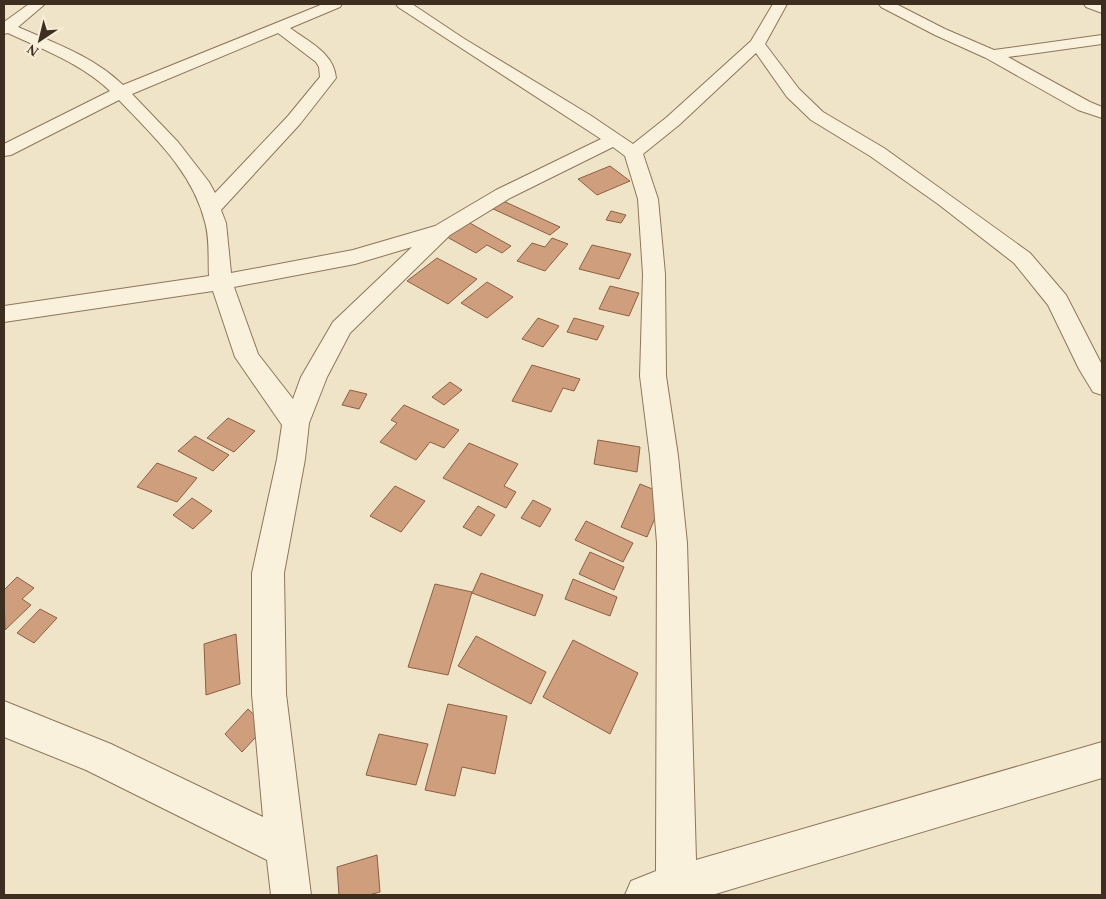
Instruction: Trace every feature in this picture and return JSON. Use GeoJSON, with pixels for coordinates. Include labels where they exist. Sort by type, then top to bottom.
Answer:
{"type":"FeatureCollection","features":[{"type":"Feature","properties":{"kind":"street"},"geometry":{"type":"LineString","coordinates":[[38,4],[6,27],[101,73],[178,154],[202,186],[216,223],[221,282],[247,357],[296,422]]}},
{"type":"Feature","properties":{"kind":"street"},"geometry":{"type":"LineString","coordinates":[[4,151],[121,92],[334,4]]}},
{"type":"Feature","properties":{"kind":"street"},"geometry":{"type":"LineString","coordinates":[[403,4],[458,41],[584,119],[623,147],[648,199],[654,274],[654,376],[672,543],[664,892],[1102,760]]}},
{"type":"Feature","properties":{"kind":"street"},"geometry":{"type":"LineString","coordinates":[[291,895],[269,694],[268,573],[291,459],[296,422],[314,377],[340,328],[443,230],[503,194],[574,161],[623,147],[673,121],[757,44],[780,4]]}},
{"type":"Feature","properties":{"kind":"street"},"geometry":{"type":"LineString","coordinates":[[886,4],[940,32],[992,55],[1084,106],[1102,113]]}},
{"type":"Feature","properties":{"kind":"street"},"geometry":{"type":"LineString","coordinates":[[1091,4],[1102,9]]}},
{"type":"Feature","properties":{"kind":"street"},"geometry":{"type":"LineString","coordinates":[[211,210],[294,120],[328,78],[327,67],[322,59],[280,27]]}},
{"type":"Feature","properties":{"kind":"street"},"geometry":{"type":"LineString","coordinates":[[992,55],[1102,39]]}},
{"type":"Feature","properties":{"kind":"street"},"geometry":{"type":"LineString","coordinates":[[757,44],[793,93],[817,116],[877,152],[1022,258],[1058,301],[1099,373]]}},
{"type":"Feature","properties":{"kind":"street"},"geometry":{"type":"LineString","coordinates":[[4,314],[221,282],[355,257],[443,230]]}},
{"type":"Feature","properties":{"kind":"street"},"geometry":{"type":"LineString","coordinates":[[4,719],[98,757],[287,849]]}},
{"type":"Feature","properties":{"kind":"building"},"geometry":{"type":"Polygon","coordinates":[[[610,166],[630,181],[597,195],[578,179],[610,166]]]}},
{"type":"Feature","properties":{"kind":"building"},"geometry":{"type":"Polygon","coordinates":[[[501,200],[560,227],[550,235],[491,208],[501,200]]]}},
{"type":"Feature","properties":{"kind":"building"},"geometry":{"type":"Polygon","coordinates":[[[611,211],[626,215],[621,223],[606,220],[611,211]]]}},
{"type":"Feature","properties":{"kind":"building"},"geometry":{"type":"Polygon","coordinates":[[[468,222],[511,246],[502,253],[487,245],[476,253],[447,237],[468,222]]]}},
{"type":"Feature","properties":{"kind":"building"},"geometry":{"type":"Polygon","coordinates":[[[552,238],[568,244],[545,271],[517,261],[532,243],[545,247],[552,238]]]}},
{"type":"Feature","properties":{"kind":"building"},"geometry":{"type":"Polygon","coordinates":[[[592,245],[631,254],[619,279],[579,269],[592,245]]]}},
{"type":"Feature","properties":{"kind":"building"},"geometry":{"type":"Polygon","coordinates":[[[437,258],[477,279],[448,304],[407,281],[437,258]]]}},
{"type":"Feature","properties":{"kind":"building"},"geometry":{"type":"Polygon","coordinates":[[[487,282],[513,297],[487,318],[461,303],[487,282]]]}},
{"type":"Feature","properties":{"kind":"building"},"geometry":{"type":"Polygon","coordinates":[[[610,286],[639,293],[629,316],[599,309],[610,286]]]}},
{"type":"Feature","properties":{"kind":"building"},"geometry":{"type":"Polygon","coordinates":[[[538,318],[559,326],[543,347],[522,339],[538,318]]]}},
{"type":"Feature","properties":{"kind":"building"},"geometry":{"type":"Polygon","coordinates":[[[574,318],[604,326],[597,340],[567,332],[574,318]]]}},
{"type":"Feature","properties":{"kind":"building"},"geometry":{"type":"Polygon","coordinates":[[[532,365],[580,379],[574,391],[563,388],[551,412],[512,401],[532,365]]]}},
{"type":"Feature","properties":{"kind":"building"},"geometry":{"type":"Polygon","coordinates":[[[450,382],[462,390],[444,405],[432,397],[450,382]]]}},
{"type":"Feature","properties":{"kind":"building"},"geometry":{"type":"Polygon","coordinates":[[[350,390],[367,394],[359,409],[342,405],[350,390]]]}},
{"type":"Feature","properties":{"kind":"building"},"geometry":{"type":"Polygon","coordinates":[[[404,405],[459,430],[444,448],[430,442],[416,460],[380,442],[397,423],[391,420],[404,405]]]}},
{"type":"Feature","properties":{"kind":"building"},"geometry":{"type":"Polygon","coordinates":[[[228,418],[255,431],[234,452],[207,438],[228,418]]]}},
{"type":"Feature","properties":{"kind":"building"},"geometry":{"type":"Polygon","coordinates":[[[195,436],[229,455],[213,471],[178,451],[195,436]]]}},
{"type":"Feature","properties":{"kind":"building"},"geometry":{"type":"Polygon","coordinates":[[[598,440],[640,447],[637,472],[594,464],[598,440]]]}},
{"type":"Feature","properties":{"kind":"building"},"geometry":{"type":"Polygon","coordinates":[[[469,443],[518,464],[504,486],[516,492],[506,508],[443,478],[469,443]]]}},
{"type":"Feature","properties":{"kind":"building"},"geometry":{"type":"Polygon","coordinates":[[[157,463],[197,478],[177,502],[137,487],[157,463]]]}},
{"type":"Feature","properties":{"kind":"building"},"geometry":{"type":"Polygon","coordinates":[[[640,484],[665,494],[647,537],[621,527],[640,484]]]}},
{"type":"Feature","properties":{"kind":"building"},"geometry":{"type":"Polygon","coordinates":[[[395,486],[425,501],[401,532],[370,516],[395,486]]]}},
{"type":"Feature","properties":{"kind":"building"},"geometry":{"type":"Polygon","coordinates":[[[192,498],[212,511],[193,529],[173,515],[192,498]]]}},
{"type":"Feature","properties":{"kind":"building"},"geometry":{"type":"Polygon","coordinates":[[[533,500],[551,509],[540,527],[521,518],[533,500]]]}},
{"type":"Feature","properties":{"kind":"building"},"geometry":{"type":"Polygon","coordinates":[[[478,506],[495,515],[481,536],[463,527],[478,506]]]}},
{"type":"Feature","properties":{"kind":"building"},"geometry":{"type":"Polygon","coordinates":[[[586,521],[633,543],[623,562],[575,540],[586,521]]]}},
{"type":"Feature","properties":{"kind":"building"},"geometry":{"type":"Polygon","coordinates":[[[590,552],[624,567],[614,590],[579,574],[590,552]]]}},
{"type":"Feature","properties":{"kind":"building"},"geometry":{"type":"Polygon","coordinates":[[[481,573],[543,595],[535,616],[472,593],[481,573]]]}},
{"type":"Feature","properties":{"kind":"building"},"geometry":{"type":"Polygon","coordinates":[[[17,577],[34,588],[22,599],[31,605],[5,630],[4,590],[17,577]]]}},
{"type":"Feature","properties":{"kind":"building"},"geometry":{"type":"Polygon","coordinates":[[[573,579],[617,597],[610,616],[565,599],[573,579]]]}},
{"type":"Feature","properties":{"kind":"building"},"geometry":{"type":"Polygon","coordinates":[[[435,584],[472,592],[448,675],[408,667],[435,584]]]}},
{"type":"Feature","properties":{"kind":"building"},"geometry":{"type":"Polygon","coordinates":[[[40,609],[57,618],[34,643],[17,633],[40,609]]]}},
{"type":"Feature","properties":{"kind":"building"},"geometry":{"type":"Polygon","coordinates":[[[236,634],[240,684],[206,695],[204,644],[236,634]]]}},
{"type":"Feature","properties":{"kind":"building"},"geometry":{"type":"Polygon","coordinates":[[[476,636],[546,672],[531,704],[458,666],[476,636]]]}},
{"type":"Feature","properties":{"kind":"building"},"geometry":{"type":"Polygon","coordinates":[[[573,640],[638,673],[610,734],[543,697],[573,640]]]}},
{"type":"Feature","properties":{"kind":"building"},"geometry":{"type":"Polygon","coordinates":[[[448,704],[507,716],[495,774],[462,767],[455,796],[425,790],[448,704]]]}},
{"type":"Feature","properties":{"kind":"building"},"geometry":{"type":"Polygon","coordinates":[[[248,709],[266,726],[242,752],[225,734],[248,709]]]}},
{"type":"Feature","properties":{"kind":"building"},"geometry":{"type":"Polygon","coordinates":[[[379,734],[428,744],[416,785],[366,775],[379,734]]]}},
{"type":"Feature","properties":{"kind":"building"},"geometry":{"type":"Polygon","coordinates":[[[377,855],[380,892],[369,895],[339,895],[337,867],[377,855]]]}}]}
